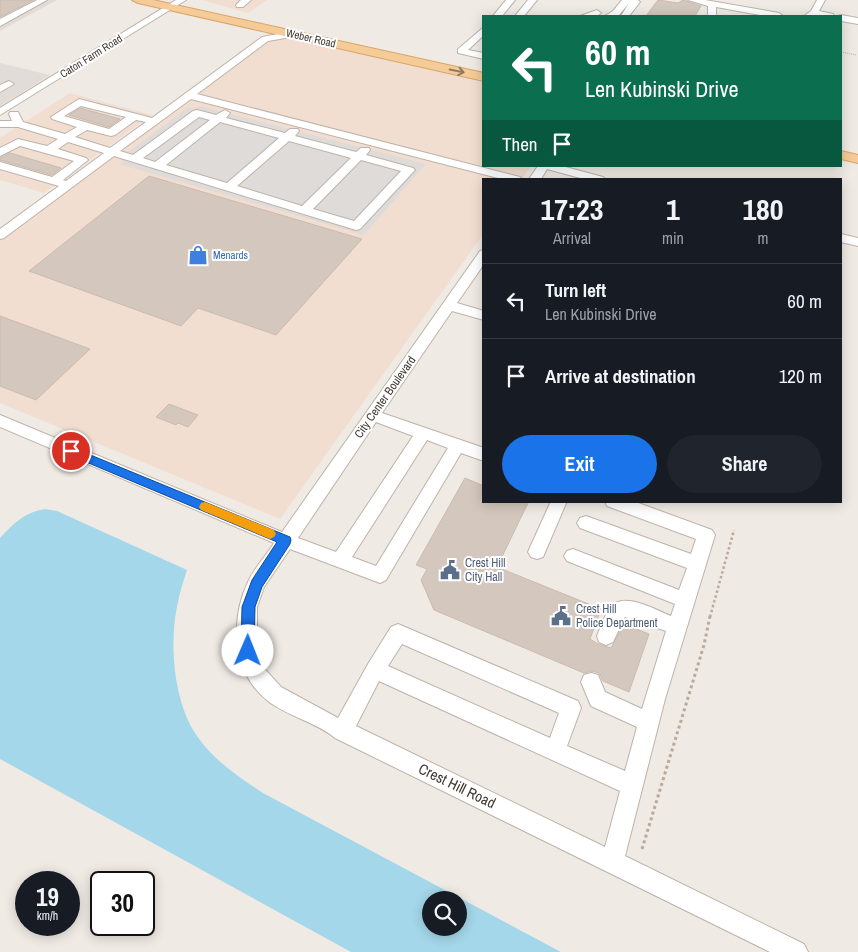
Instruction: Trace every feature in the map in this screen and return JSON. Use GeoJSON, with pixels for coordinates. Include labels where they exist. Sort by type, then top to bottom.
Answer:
{"type":"FeatureCollection","features":[{"type":"Feature","properties":{"kind":"main road","name":"Weber Road"},"geometry":{"type":"LineString","coordinates":[[138,0],[174,2],[482,58]]}},
{"type":"Feature","properties":{"kind":"main road","name":"Weber Road"},"geometry":{"type":"LineString","coordinates":[[174,2],[258,26],[482,76]]}},
{"type":"Feature","properties":{"kind":"main road"},"geometry":{"type":"LineString","coordinates":[[842,143],[858,147]]}},
{"type":"Feature","properties":{"kind":"main road"},"geometry":{"type":"LineString","coordinates":[[842,155],[858,159]]}},
{"type":"Feature","properties":{"kind":"street"},"geometry":{"type":"LineString","coordinates":[[0,23],[43,0]]}},
{"type":"Feature","properties":{"kind":"street"},"geometry":{"type":"LineString","coordinates":[[498,15],[511,0]]}},
{"type":"Feature","properties":{"kind":"street"},"geometry":{"type":"LineString","coordinates":[[520,15],[533,0]]}},
{"type":"Feature","properties":{"kind":"street"},"geometry":{"type":"LineString","coordinates":[[611,15],[616,13],[628,0],[638,1]]}},
{"type":"Feature","properties":{"kind":"street"},"geometry":{"type":"LineString","coordinates":[[692,0],[774,15]]}},
{"type":"Feature","properties":{"kind":"street"},"geometry":{"type":"LineString","coordinates":[[746,0],[748,10]]}},
{"type":"Feature","properties":{"kind":"street"},"geometry":{"type":"LineString","coordinates":[[811,15],[821,0]]}},
{"type":"Feature","properties":{"kind":"street"},"geometry":{"type":"LineString","coordinates":[[626,15],[638,1]]}},
{"type":"Feature","properties":{"kind":"street","name":"Caton Farm Road"},"geometry":{"type":"LineString","coordinates":[[1,111],[174,2]]}},
{"type":"Feature","properties":{"kind":"street"},"geometry":{"type":"LineString","coordinates":[[712,4],[712,15]]}},
{"type":"Feature","properties":{"kind":"street"},"geometry":{"type":"LineString","coordinates":[[842,18],[858,21]]}},
{"type":"Feature","properties":{"kind":"street"},"geometry":{"type":"LineString","coordinates":[[258,26],[265,34],[265,40]]}},
{"type":"Feature","properties":{"kind":"street"},"geometry":{"type":"LineString","coordinates":[[482,32],[462,51],[482,58]]}},
{"type":"Feature","properties":{"kind":"street"},"geometry":{"type":"LineString","coordinates":[[0,235],[265,40],[294,34]]}},
{"type":"Feature","properties":{"kind":"street"},"geometry":{"type":"LineString","coordinates":[[188,95],[512,178]]}},
{"type":"Feature","properties":{"kind":"street"},"geometry":{"type":"LineString","coordinates":[[134,116],[111,132],[56,117],[80,102],[134,116],[153,121]]}},
{"type":"Feature","properties":{"kind":"street"},"geometry":{"type":"LineString","coordinates":[[13,105],[15,118],[19,124]]}},
{"type":"Feature","properties":{"kind":"street"},"geometry":{"type":"LineString","coordinates":[[157,166],[235,106]]}},
{"type":"Feature","properties":{"kind":"street"},"geometry":{"type":"LineString","coordinates":[[0,124],[19,124],[135,160],[356,226],[409,170],[197,113],[135,160]]}},
{"type":"Feature","properties":{"kind":"street"},"geometry":{"type":"LineString","coordinates":[[228,188],[303,123]]}},
{"type":"Feature","properties":{"kind":"street"},"geometry":{"type":"LineString","coordinates":[[50,150],[85,126]]}},
{"type":"Feature","properties":{"kind":"street"},"geometry":{"type":"LineString","coordinates":[[0,153],[18,142],[82,160],[54,181]]}},
{"type":"Feature","properties":{"kind":"street"},"geometry":{"type":"LineString","coordinates":[[305,210],[374,142]]}},
{"type":"Feature","properties":{"kind":"street"},"geometry":{"type":"LineString","coordinates":[[0,165],[68,185]]}},
{"type":"Feature","properties":{"kind":"street"},"geometry":{"type":"LineString","coordinates":[[536,178],[543,167]]}},
{"type":"Feature","properties":{"kind":"street"},"geometry":{"type":"LineString","coordinates":[[552,167],[596,178]]}},
{"type":"Feature","properties":{"kind":"street"},"geometry":{"type":"LineString","coordinates":[[842,238],[858,242]]}},
{"type":"Feature","properties":{"kind":"street","name":"City Center Boulevard"},"geometry":{"type":"LineString","coordinates":[[285,540],[482,257]]}},
{"type":"Feature","properties":{"kind":"street"},"geometry":{"type":"LineString","coordinates":[[448,305],[482,315]]}},
{"type":"Feature","properties":{"kind":"street"},"geometry":{"type":"LineString","coordinates":[[372,415],[482,454]]}},
{"type":"Feature","properties":{"kind":"street"},"geometry":{"type":"LineString","coordinates":[[0,421],[285,540],[380,575],[458,445]]}},
{"type":"Feature","properties":{"kind":"street"},"geometry":{"type":"LineString","coordinates":[[340,561],[423,433]]}},
{"type":"Feature","properties":{"kind":"street"},"geometry":{"type":"LineString","coordinates":[[536,552],[558,503]]}},
{"type":"Feature","properties":{"kind":"street"},"geometry":{"type":"LineString","coordinates":[[612,862],[649,722],[706,535],[618,503]]}},
{"type":"Feature","properties":{"kind":"street"},"geometry":{"type":"LineString","coordinates":[[586,522],[697,564]]}},
{"type":"Feature","properties":{"kind":"street","name":"Crest Hill Road"},"geometry":{"type":"LineString","coordinates":[[285,540],[256,584],[248,607],[248,651],[255,672],[274,694],[299,710],[796,952]]}},
{"type":"Feature","properties":{"kind":"street"},"geometry":{"type":"LineString","coordinates":[[573,556],[685,600]]}},
{"type":"Feature","properties":{"kind":"street"},"geometry":{"type":"LineString","coordinates":[[606,636],[617,612],[623,608],[631,609],[677,628]]}},
{"type":"Feature","properties":{"kind":"street"},"geometry":{"type":"LineString","coordinates":[[342,730],[398,633],[571,708],[555,751]]}},
{"type":"Feature","properties":{"kind":"street"},"geometry":{"type":"LineString","coordinates":[[375,670],[632,785]]}},
{"type":"Feature","properties":{"kind":"street"},"geometry":{"type":"LineString","coordinates":[[591,682],[598,699],[649,722]]}},
{"type":"Feature","properties":{"kind":"path"},"geometry":{"type":"LineString","coordinates":[[842,52],[856,55]]}},
{"type":"Feature","properties":{"kind":"path"},"geometry":{"type":"LineString","coordinates":[[642,850],[704,645],[712,606],[734,530]]}},
{"type":"Feature","properties":{"kind":"shaded area"},"geometry":{"type":"Polygon","coordinates":[[[0,0],[57,0],[0,31],[0,0]]]}},
{"type":"Feature","properties":{"kind":"shaded area"},"geometry":{"type":"Polygon","coordinates":[[[202,0],[267,0],[248,13],[202,0]]]}},
{"type":"Feature","properties":{"kind":"shaded area"},"geometry":{"type":"Polygon","coordinates":[[[275,34],[482,80],[482,167],[530,167],[523,178],[482,178],[482,236],[280,519],[0,403],[0,241],[275,34]]]}},
{"type":"Feature","properties":{"kind":"shaded area"},"geometry":{"type":"Polygon","coordinates":[[[0,63],[50,75],[0,106],[0,63]]]}},
{"type":"Feature","properties":{"kind":"shaded area"},"geometry":{"type":"Polygon","coordinates":[[[70,93],[152,115],[44,193],[0,180],[0,138],[70,93]]]}},
{"type":"Feature","properties":{"kind":"shaded area"},"geometry":{"type":"Polygon","coordinates":[[[199,106],[426,164],[364,235],[119,164],[123,161],[119,159],[187,108],[194,109],[199,106]]]}},
{"type":"Feature","properties":{"kind":"water"},"geometry":{"type":"Polygon","coordinates":[[[45,509],[57,511],[187,570],[175,622],[175,673],[183,707],[189,723],[197,736],[227,768],[263,793],[447,891],[422,891],[422,936],[467,936],[467,902],[561,952],[351,952],[0,759],[0,538],[20,519],[45,509]]]}},
{"type":"Feature","properties":{"kind":"building"},"geometry":{"type":"Polygon","coordinates":[[[0,0],[33,0],[0,17],[0,0]]]}},
{"type":"Feature","properties":{"kind":"building"},"geometry":{"type":"Polygon","coordinates":[[[658,0],[678,3],[683,0],[701,6],[696,15],[647,15],[658,0]]]}},
{"type":"Feature","properties":{"kind":"building"},"geometry":{"type":"Polygon","coordinates":[[[80,108],[120,119],[109,127],[69,115],[80,108]]]}},
{"type":"Feature","properties":{"kind":"building"},"geometry":{"type":"Polygon","coordinates":[[[10,153],[61,168],[52,175],[0,160],[0,158],[10,153]]]}},
{"type":"Feature","properties":{"kind":"building","name":"Menards"},"geometry":{"type":"Polygon","coordinates":[[[149,176],[362,239],[276,335],[198,308],[181,326],[29,271],[149,176]]]}},
{"type":"Feature","properties":{"kind":"building"},"geometry":{"type":"Polygon","coordinates":[[[0,316],[90,349],[36,400],[0,386],[0,316]]]}},
{"type":"Feature","properties":{"kind":"building"},"geometry":{"type":"Polygon","coordinates":[[[169,404],[198,415],[188,427],[178,423],[176,425],[156,417],[169,404]]]}},
{"type":"Feature","properties":{"kind":"building"},"geometry":{"type":"Polygon","coordinates":[[[465,478],[482,485],[482,503],[528,503],[497,567],[601,609],[590,639],[598,644],[611,648],[624,624],[649,634],[629,692],[603,681],[599,673],[592,671],[584,673],[434,610],[421,580],[427,569],[416,565],[465,478]]]}},
{"type":"Feature","properties":{"kind":"slow traffic"},"geometry":{"type":"LineString","coordinates":[[205,507],[270,534]]}},
{"type":"Feature","properties":{"kind":"place","name":"Menards"},"geometry":{"type":"Point","coordinates":[198,255]}},
{"type":"Feature","properties":{"kind":"place","name":"Crest Hill City Hall"},"geometry":{"type":"Point","coordinates":[450,570]}},
{"type":"Feature","properties":{"kind":"place","name":"Crest Hill Police Department"},"geometry":{"type":"Point","coordinates":[561,616]}},
{"type":"Feature","properties":{"kind":"route"},"geometry":{"type":"LineString","coordinates":[[71,451],[285,540],[256,584],[248,607],[248,651]]}}]}
